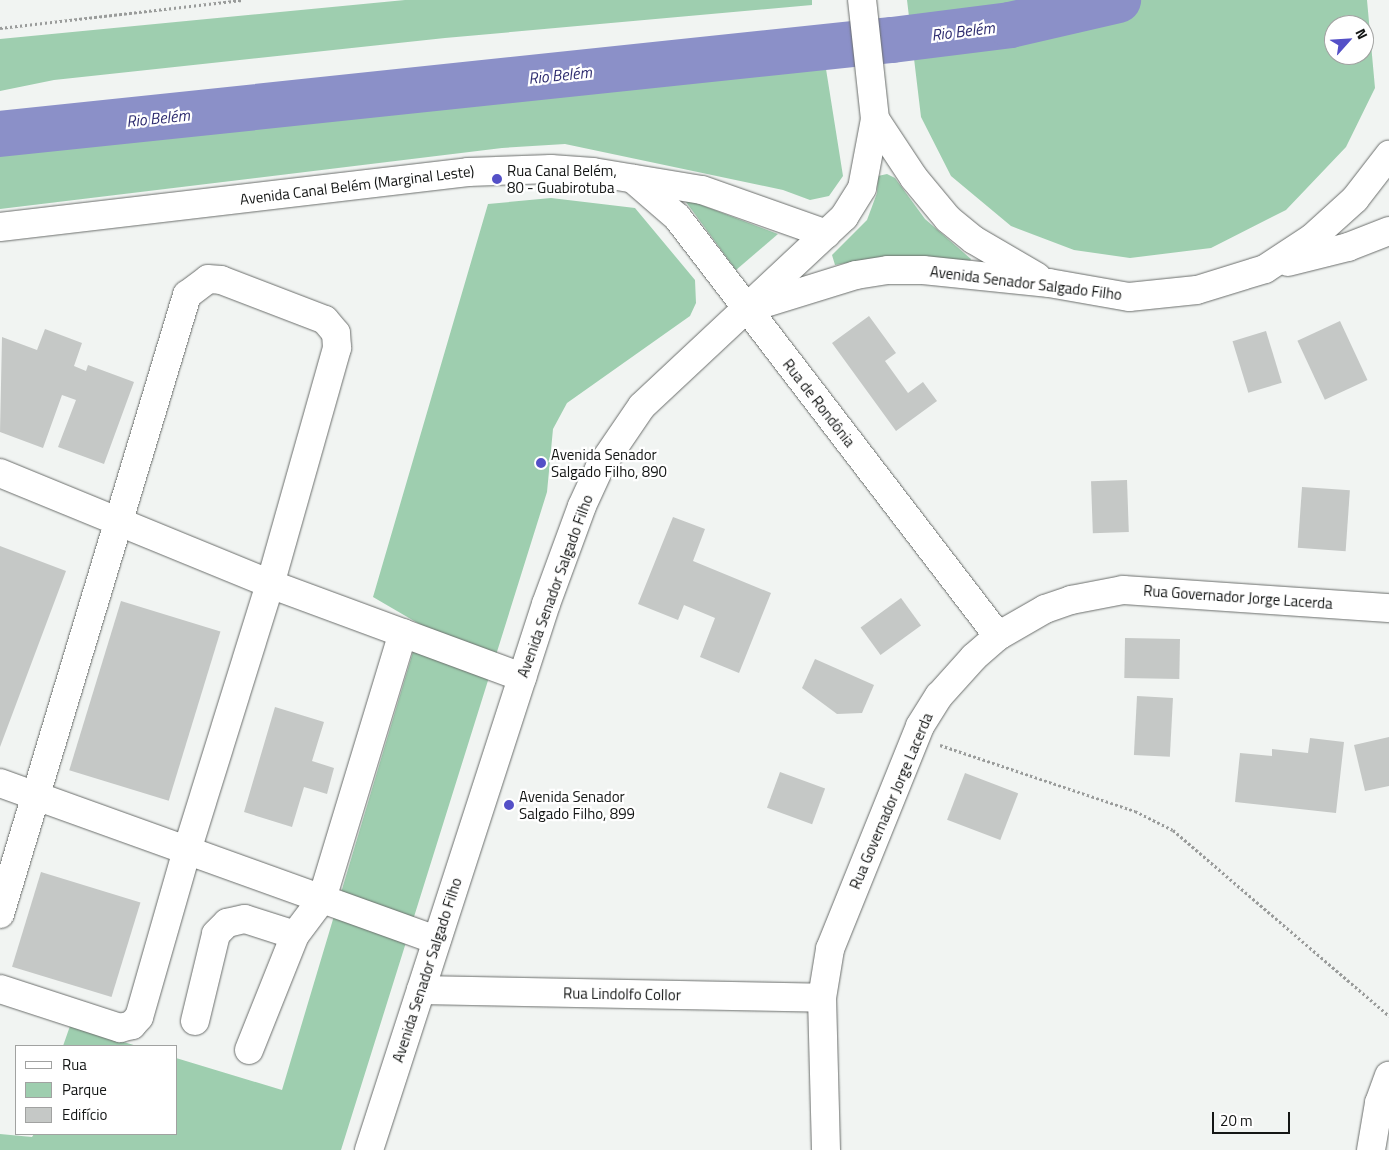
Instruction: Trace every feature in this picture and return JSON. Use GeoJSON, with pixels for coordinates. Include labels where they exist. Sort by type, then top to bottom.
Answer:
{"type":"FeatureCollection","features":[{"type":"Feature","properties":{"kind":"street"},"geometry":{"type":"LineString","coordinates":[[747,309],[826,234],[854,204],[862,188],[875,119],[862,0]]}},
{"type":"Feature","properties":{"kind":"street"},"geometry":{"type":"LineString","coordinates":[[875,119],[914,178],[948,220],[1002,259],[1049,284]]}},
{"type":"Feature","properties":{"kind":"street","name":"Avenida Senador Salgado Filho"},"geometry":{"type":"LineString","coordinates":[[369,1150],[522,678],[582,506],[619,436],[663,384],[747,309],[856,275],[888,270],[923,270],[1049,284],[1129,296],[1159,296],[1197,290],[1265,269],[1332,222],[1389,155]]}},
{"type":"Feature","properties":{"kind":"street","name":"Avenida Canal Belém (Marginal Leste)"},"geometry":{"type":"LineString","coordinates":[[0,227],[468,172],[551,169],[632,178],[702,190],[826,234]]}},
{"type":"Feature","properties":{"kind":"street","name":"Rua de Rondônia"},"geometry":{"type":"LineString","coordinates":[[632,178],[677,217],[998,636]]}},
{"type":"Feature","properties":{"kind":"street"},"geometry":{"type":"LineString","coordinates":[[1265,269],[1348,247],[1389,230]]}},
{"type":"Feature","properties":{"kind":"street"},"geometry":{"type":"LineString","coordinates":[[0,914],[38,796],[118,521],[187,295],[197,285],[208,279],[221,280],[325,320],[336,333],[337,348],[270,584],[187,850],[138,1017],[132,1025],[120,1028],[0,989]]}},
{"type":"Feature","properties":{"kind":"street"},"geometry":{"type":"LineString","coordinates":[[0,473],[270,584],[522,678]]}},
{"type":"Feature","properties":{"kind":"street","name":"Rua Governador Jorge Lacerda"},"geometry":{"type":"LineString","coordinates":[[826,1150],[822,998],[826,967],[837,927],[915,737],[939,696],[998,636],[1044,609],[1071,600],[1122,590],[1389,608]]}},
{"type":"Feature","properties":{"kind":"street"},"geometry":{"type":"LineString","coordinates":[[249,1050],[295,935],[322,899],[403,633]]}},
{"type":"Feature","properties":{"kind":"street"},"geometry":{"type":"LineString","coordinates":[[0,783],[437,940]]}},
{"type":"Feature","properties":{"kind":"street"},"geometry":{"type":"LineString","coordinates":[[195,1021],[216,934],[227,923],[245,918],[295,935]]}},
{"type":"Feature","properties":{"kind":"street","name":"Rua Lindolfo Collor"},"geometry":{"type":"LineString","coordinates":[[421,990],[822,998]]}},
{"type":"Feature","properties":{"kind":"street"},"geometry":{"type":"LineString","coordinates":[[1371,1150],[1379,1103],[1389,1076]]}},
{"type":"Feature","properties":{"kind":"path"},"geometry":{"type":"LineString","coordinates":[[0,28],[242,0]]}},
{"type":"Feature","properties":{"kind":"path"},"geometry":{"type":"LineString","coordinates":[[915,737],[1135,811],[1173,830],[1389,1016]]}},
{"type":"Feature","properties":{"kind":"green space"},"geometry":{"type":"Polygon","coordinates":[[[405,0],[812,0],[812,5],[445,38],[54,80],[0,91],[0,39],[405,0]]]}},
{"type":"Feature","properties":{"kind":"green space"},"geometry":{"type":"Polygon","coordinates":[[[907,0],[1367,0],[1368,15],[1324,15],[1324,65],[1373,65],[1375,88],[1346,147],[1286,210],[1211,248],[1130,258],[1074,250],[1011,226],[951,176],[921,117],[907,0]]]}},
{"type":"Feature","properties":{"kind":"green space"},"geometry":{"type":"Polygon","coordinates":[[[826,69],[843,176],[829,196],[810,200],[783,190],[565,144],[502,148],[0,209],[0,145],[500,91],[826,69]]]}},
{"type":"Feature","properties":{"kind":"green space"},"geometry":{"type":"Polygon","coordinates":[[[887,174],[895,178],[925,219],[971,259],[968,265],[875,258],[835,265],[832,255],[867,220],[877,193],[878,176],[887,174]]]}},
{"type":"Feature","properties":{"kind":"green space"},"geometry":{"type":"Polygon","coordinates":[[[551,198],[635,208],[695,280],[696,303],[690,316],[567,403],[553,429],[547,492],[341,1150],[0,1150],[0,1134],[32,1137],[33,1135],[178,1135],[178,1059],[282,1090],[421,625],[373,597],[488,204],[551,198]]]}},
{"type":"Feature","properties":{"kind":"green space"},"geometry":{"type":"Polygon","coordinates":[[[683,198],[778,234],[736,270],[683,198]]]}},
{"type":"Feature","properties":{"kind":"green space"},"geometry":{"type":"Polygon","coordinates":[[[70,1026],[134,1045],[63,1045],[70,1026]]]}},
{"type":"Feature","properties":{"kind":"building"},"geometry":{"type":"Polygon","coordinates":[[[869,316],[896,353],[885,361],[908,393],[923,382],[937,401],[896,431],[832,343],[869,316]]]}},
{"type":"Feature","properties":{"kind":"building"},"geometry":{"type":"Polygon","coordinates":[[[1340,321],[1367,380],[1325,400],[1297,341],[1340,321]]]}},
{"type":"Feature","properties":{"kind":"building"},"geometry":{"type":"Polygon","coordinates":[[[45,329],[82,343],[74,366],[86,371],[88,365],[134,382],[104,464],[58,447],[76,400],[62,395],[43,448],[0,432],[2,337],[37,350],[45,329]]]}},
{"type":"Feature","properties":{"kind":"building"},"geometry":{"type":"Polygon","coordinates":[[[1266,331],[1282,383],[1248,393],[1233,341],[1266,331]]]}},
{"type":"Feature","properties":{"kind":"building"},"geometry":{"type":"Polygon","coordinates":[[[1127,480],[1129,532],[1093,533],[1091,481],[1127,480]]]}},
{"type":"Feature","properties":{"kind":"building"},"geometry":{"type":"Polygon","coordinates":[[[1302,487],[1350,490],[1346,551],[1298,548],[1302,487]]]}},
{"type":"Feature","properties":{"kind":"building"},"geometry":{"type":"Polygon","coordinates":[[[673,517],[705,529],[693,561],[771,593],[739,673],[700,657],[715,618],[684,605],[678,620],[638,604],[673,517]]]}},
{"type":"Feature","properties":{"kind":"building"},"geometry":{"type":"Polygon","coordinates":[[[0,546],[66,571],[0,747],[0,546]]]}},
{"type":"Feature","properties":{"kind":"building"},"geometry":{"type":"Polygon","coordinates":[[[901,598],[921,626],[881,655],[861,627],[901,598]]]}},
{"type":"Feature","properties":{"kind":"building"},"geometry":{"type":"Polygon","coordinates":[[[121,601],[220,631],[169,801],[69,770],[121,601]]]}},
{"type":"Feature","properties":{"kind":"building"},"geometry":{"type":"Polygon","coordinates":[[[1125,638],[1180,639],[1179,679],[1124,678],[1125,638]]]}},
{"type":"Feature","properties":{"kind":"building"},"geometry":{"type":"Polygon","coordinates":[[[815,659],[874,685],[862,713],[837,714],[802,688],[815,659]]]}},
{"type":"Feature","properties":{"kind":"building"},"geometry":{"type":"Polygon","coordinates":[[[1137,696],[1173,698],[1170,757],[1134,755],[1137,696]]]}},
{"type":"Feature","properties":{"kind":"building"},"geometry":{"type":"Polygon","coordinates":[[[275,707],[324,722],[312,761],[334,768],[327,794],[304,787],[292,827],[244,812],[275,707]]]}},
{"type":"Feature","properties":{"kind":"building"},"geometry":{"type":"Polygon","coordinates":[[[1389,737],[1389,786],[1365,791],[1354,745],[1389,737]]]}},
{"type":"Feature","properties":{"kind":"building"},"geometry":{"type":"Polygon","coordinates":[[[1310,738],[1344,742],[1336,813],[1235,802],[1240,753],[1272,756],[1272,749],[1308,753],[1310,738]]]}},
{"type":"Feature","properties":{"kind":"building"},"geometry":{"type":"Polygon","coordinates":[[[780,772],[825,788],[812,824],[767,808],[780,772]]]}},
{"type":"Feature","properties":{"kind":"building"},"geometry":{"type":"Polygon","coordinates":[[[965,773],[1018,793],[1000,840],[947,820],[965,773]]]}},
{"type":"Feature","properties":{"kind":"building"},"geometry":{"type":"Polygon","coordinates":[[[41,872],[140,902],[112,997],[12,967],[41,872]]]}},
{"type":"Feature","properties":{"kind":"waterway","name":"Rio Belém"},"geometry":{"type":"LineString","coordinates":[[0,134],[892,40],[1010,25],[1118,0]]}},
{"type":"Feature","properties":{"kind":"place","name":"Rua Canal Belém, 80 - Guabirotuba"},"geometry":{"type":"Point","coordinates":[497,179]}},
{"type":"Feature","properties":{"kind":"place","name":"Avenida Senador Salgado Filho, 890"},"geometry":{"type":"Point","coordinates":[541,463]}},
{"type":"Feature","properties":{"kind":"place","name":"Avenida Senador Salgado Filho, 899"},"geometry":{"type":"Point","coordinates":[509,805]}}]}
